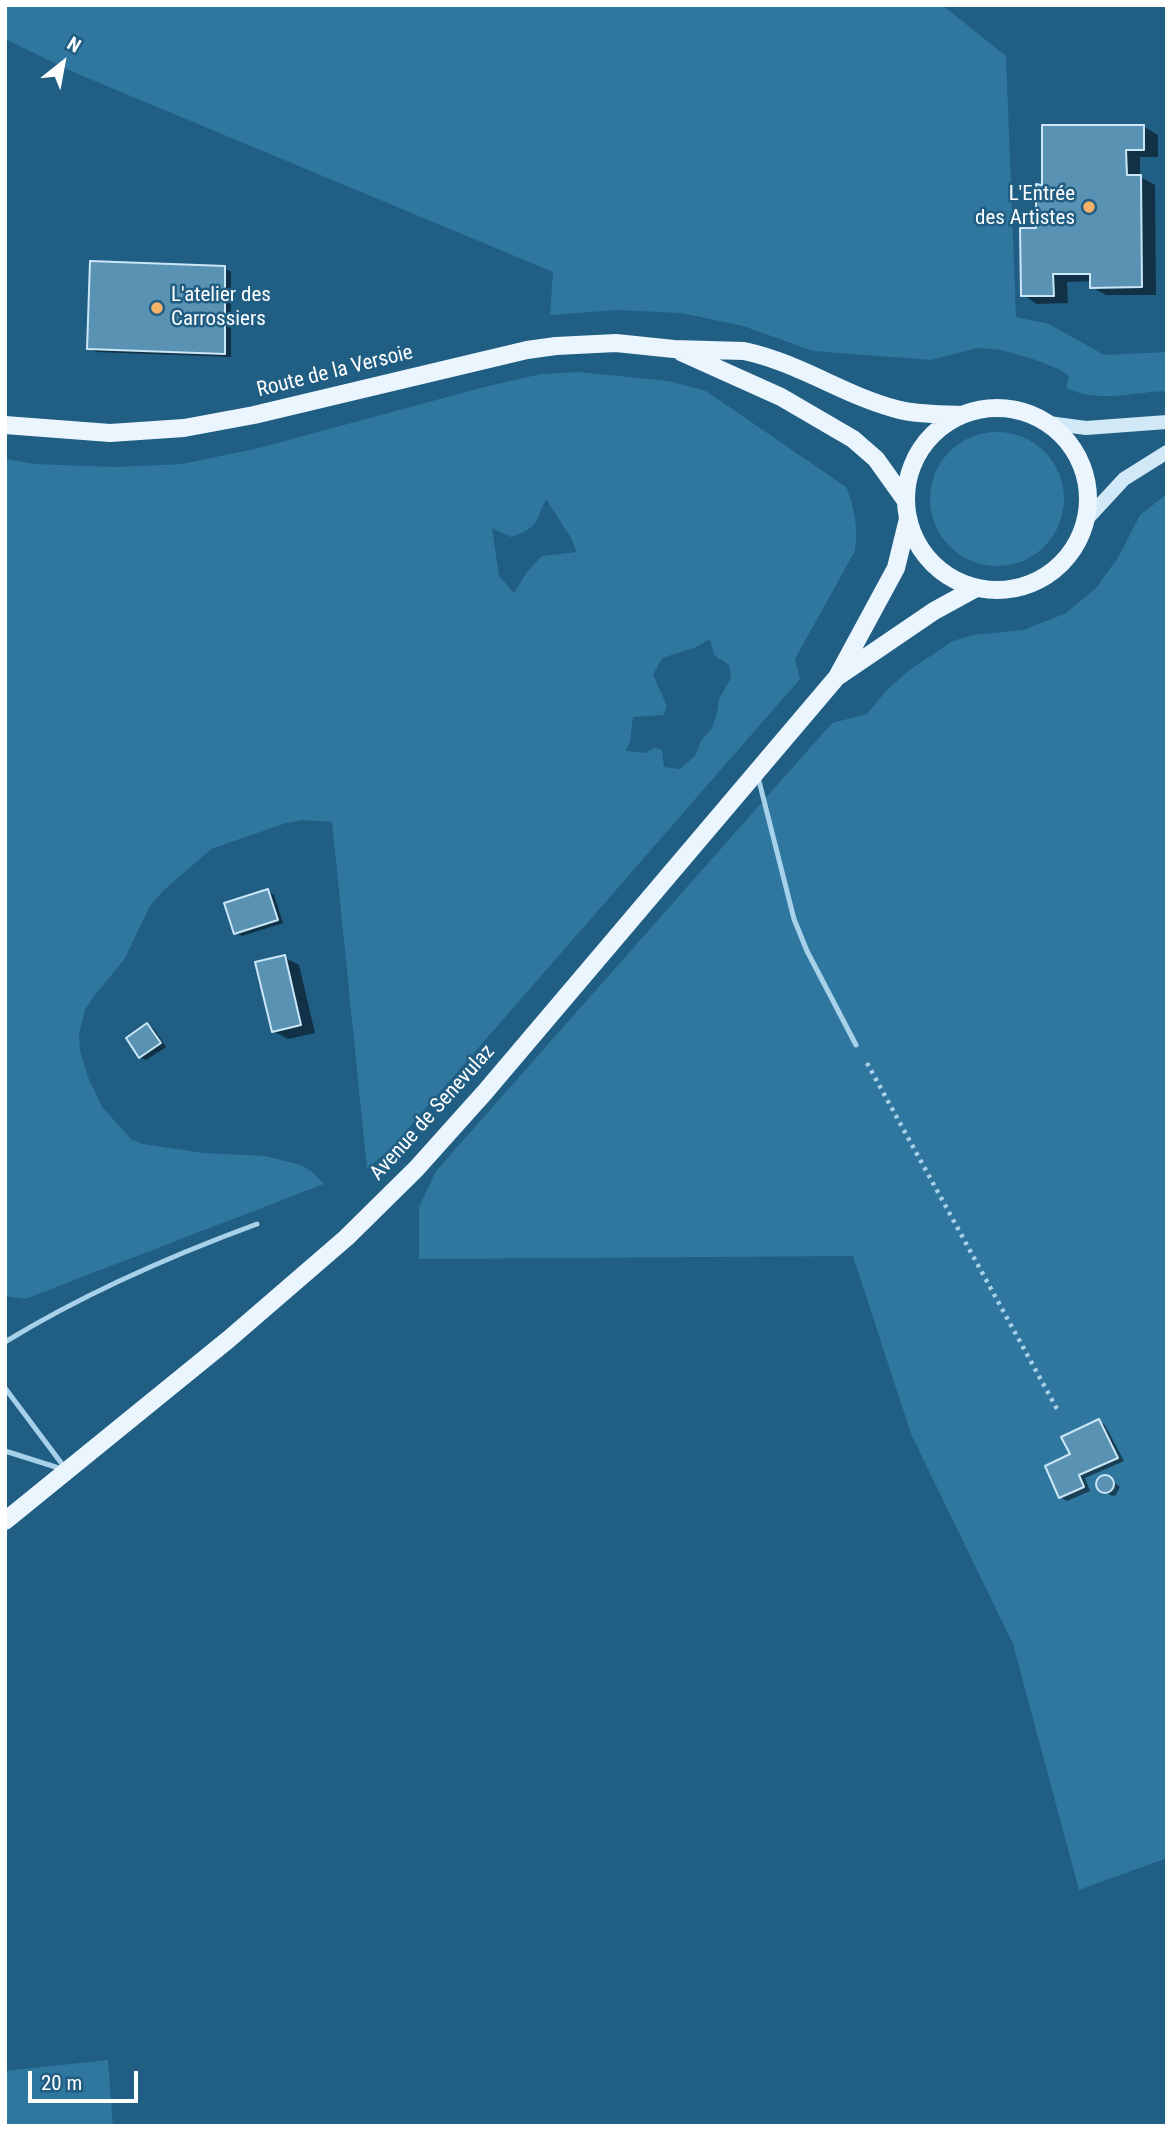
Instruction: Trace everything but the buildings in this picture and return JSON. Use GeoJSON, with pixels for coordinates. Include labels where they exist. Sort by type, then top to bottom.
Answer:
{"type":"FeatureCollection","features":[{"type":"Feature","properties":{"kind":"main road","name":"Route de la Versoie"},"geometry":{"type":"LineString","coordinates":[[5,425],[110,433],[184,428],[254,415],[527,349],[586,344],[744,351],[793,365],[868,400],[899,410],[962,415]]}},
{"type":"Feature","properties":{"kind":"main road","name":"Route de la Versoie"},"geometry":{"type":"LineString","coordinates":[[674,349],[781,397],[853,439],[876,459],[907,510]]}},
{"type":"Feature","properties":{"kind":"main road"},"geometry":{"type":"LineString","coordinates":[[998,408],[1033,415],[1049,424],[1074,449],[1083,466],[1089,501],[1087,519],[1083,533],[1072,552],[1058,568],[1046,576],[1033,583],[1005,590],[976,588],[945,574],[918,543],[907,510],[907,483],[920,449],[946,424],[979,409],[998,408]]}},
{"type":"Feature","properties":{"kind":"main road"},"geometry":{"type":"LineString","coordinates":[[1049,424],[1086,428],[1167,422]]}},
{"type":"Feature","properties":{"kind":"main road"},"geometry":{"type":"LineString","coordinates":[[1087,519],[1124,479],[1167,452]]}},
{"type":"Feature","properties":{"kind":"main road","name":"Avenue de Senevulaz"},"geometry":{"type":"LineString","coordinates":[[5,1521],[229,1339],[346,1238],[416,1170],[485,1093],[837,677],[896,568],[907,510]]}},
{"type":"Feature","properties":{"kind":"main road","name":"Avenue de Senevulaz"},"geometry":{"type":"LineString","coordinates":[[837,677],[918,621],[976,588]]}},
{"type":"Feature","properties":{"kind":"lane"},"geometry":{"type":"LineString","coordinates":[[756,771],[794,919],[807,951],[856,1045]]}},
{"type":"Feature","properties":{"kind":"lane"},"geometry":{"type":"LineString","coordinates":[[5,1342],[128,1275],[257,1224]]}},
{"type":"Feature","properties":{"kind":"lane"},"geometry":{"type":"LineString","coordinates":[[5,1388],[67,1471]]}},
{"type":"Feature","properties":{"kind":"lane"},"geometry":{"type":"LineString","coordinates":[[5,1451],[67,1471]]}},
{"type":"Feature","properties":{"kind":"path"},"geometry":{"type":"LineString","coordinates":[[856,1045],[1057,1409]]}},
{"type":"Feature","properties":{"kind":"shaded area"},"geometry":{"type":"Polygon","coordinates":[[[5,5],[942,5],[1006,56],[1016,317],[1049,324],[1104,355],[1167,352],[1167,391],[1116,396],[1079,393],[1066,388],[1069,376],[1061,370],[1001,350],[977,348],[931,360],[813,351],[743,326],[681,313],[617,310],[550,315],[553,272],[73,72],[5,39],[5,5]]]}},
{"type":"Feature","properties":{"kind":"shaded area"},"geometry":{"type":"Polygon","coordinates":[[[579,372],[669,381],[706,391],[846,487],[855,518],[855,551],[795,659],[800,679],[391,1148],[367,1169],[332,822],[302,820],[286,823],[211,849],[150,906],[124,960],[85,1010],[79,1034],[80,1050],[88,1077],[102,1107],[131,1139],[143,1144],[203,1153],[265,1156],[301,1165],[324,1184],[25,1299],[5,1296],[5,459],[35,464],[117,467],[182,464],[259,448],[541,374],[579,372]],[[546,499],[534,524],[527,530],[511,537],[492,528],[499,576],[514,593],[527,572],[542,556],[577,552],[546,499]],[[710,639],[694,648],[662,658],[653,675],[667,706],[664,715],[633,717],[626,751],[645,753],[654,748],[662,750],[664,767],[680,769],[695,756],[701,741],[712,728],[719,699],[731,678],[729,665],[714,655],[710,639]]]}},
{"type":"Feature","properties":{"kind":"shaded area"},"geometry":{"type":"Polygon","coordinates":[[[997,432],[1023,437],[1044,452],[1059,473],[1064,499],[1059,525],[1044,546],[1023,561],[997,566],[971,561],[950,546],[935,525],[930,499],[935,473],[950,452],[971,437],[997,432]]]}},
{"type":"Feature","properties":{"kind":"shaded area"},"geometry":{"type":"Polygon","coordinates":[[[1167,494],[1167,1858],[1079,1890],[1013,1644],[911,1434],[853,1256],[419,1259],[419,1207],[436,1171],[832,723],[867,714],[885,692],[908,671],[953,641],[973,635],[1024,630],[1066,613],[1096,588],[1119,556],[1140,515],[1167,494]]]}},
{"type":"Feature","properties":{"kind":"shaded area"},"geometry":{"type":"Polygon","coordinates":[[[108,2060],[113,2126],[5,2126],[5,2071],[108,2060]]]}},
{"type":"Feature","properties":{"kind":"place","name":"L'Entrée des Artistes"},"geometry":{"type":"Point","coordinates":[1089,207]}},
{"type":"Feature","properties":{"kind":"place","name":"L'atelier des Carrossiers"},"geometry":{"type":"Point","coordinates":[157,308]}}]}
